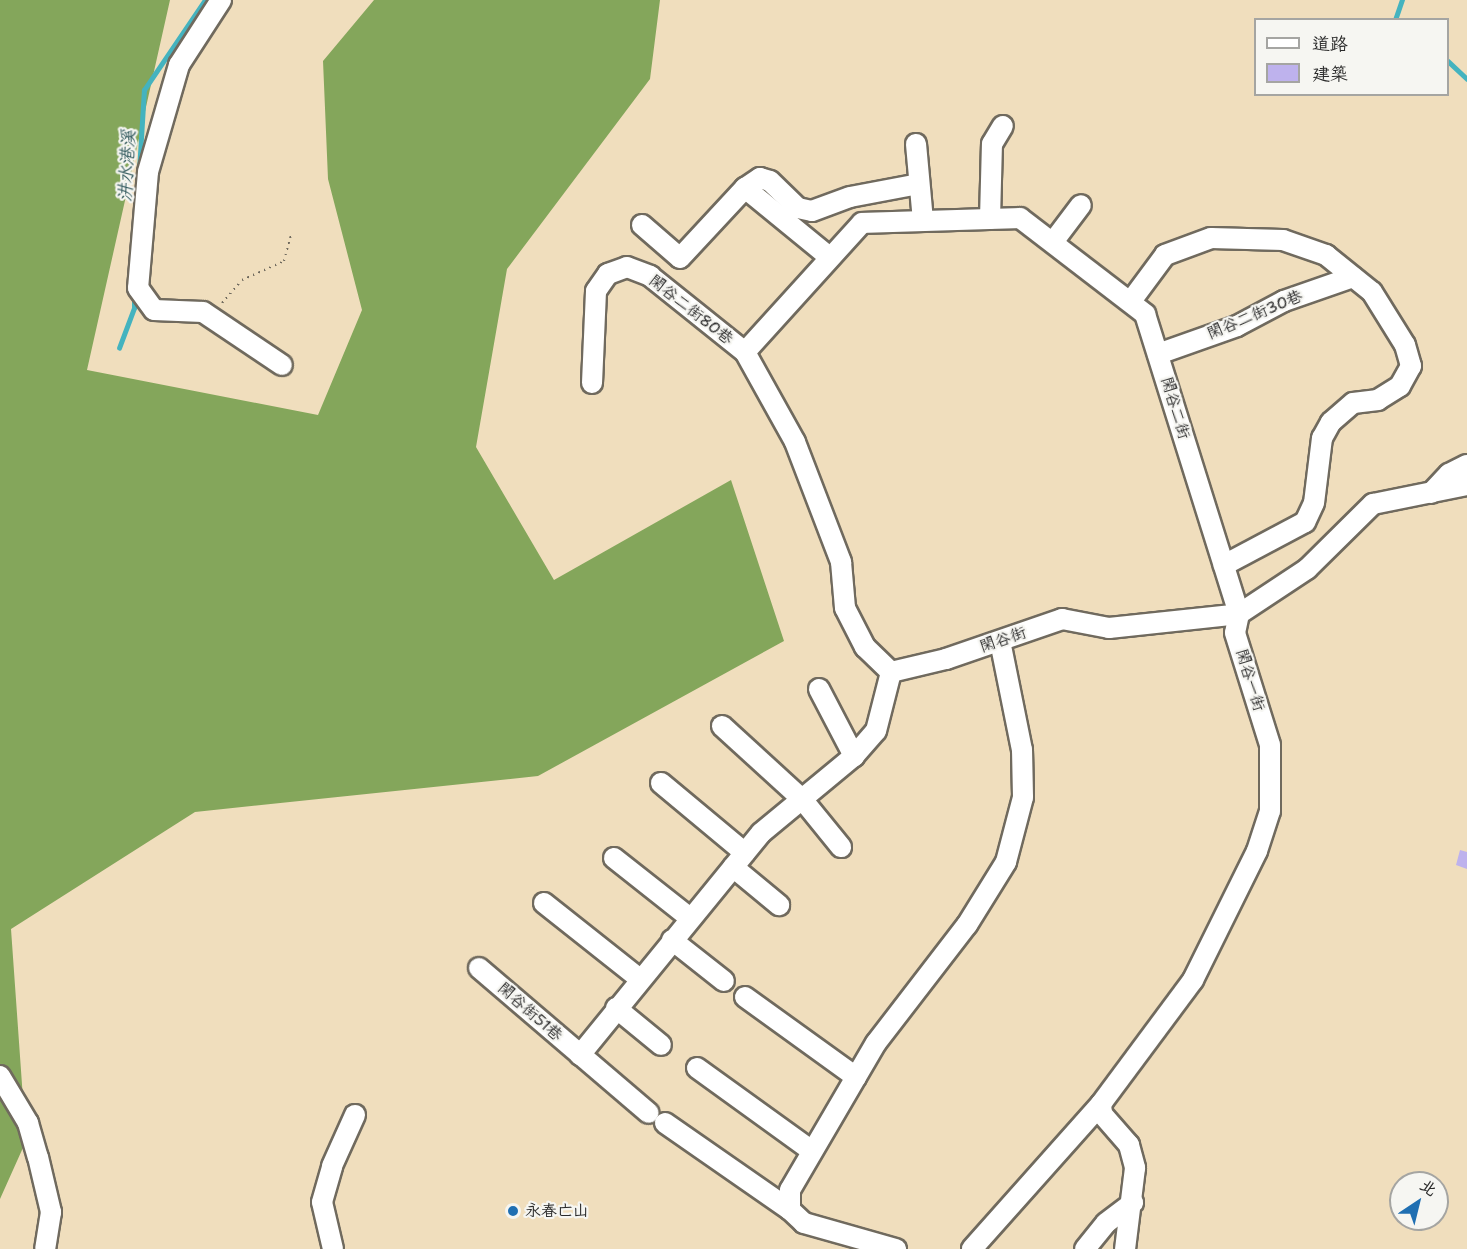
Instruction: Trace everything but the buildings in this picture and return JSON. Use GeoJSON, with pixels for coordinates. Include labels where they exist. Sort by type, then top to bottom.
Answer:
{"type":"FeatureCollection","features":[{"type":"Feature","properties":{"kind":"street"},"geometry":{"type":"LineString","coordinates":[[221,0],[179,65],[148,172],[138,288],[154,310],[202,312],[282,365]]}},
{"type":"Feature","properties":{"kind":"street"},"geometry":{"type":"LineString","coordinates":[[990,219],[992,144],[1003,126]]}},
{"type":"Feature","properties":{"kind":"street"},"geometry":{"type":"LineString","coordinates":[[916,144],[923,221]]}},
{"type":"Feature","properties":{"kind":"street"},"geometry":{"type":"LineString","coordinates":[[642,225],[680,258],[745,188],[760,178],[770,181],[798,208],[812,211],[850,196],[919,184]]}},
{"type":"Feature","properties":{"kind":"street"},"geometry":{"type":"LineString","coordinates":[[745,188],[828,256]]}},
{"type":"Feature","properties":{"kind":"street"},"geometry":{"type":"LineString","coordinates":[[1053,242],[1081,205]]}},
{"type":"Feature","properties":{"kind":"street","name":"閑谷二街"},"geometry":{"type":"LineString","coordinates":[[745,352],[828,256],[862,223],[1020,218],[1145,314],[1239,614]]}},
{"type":"Feature","properties":{"kind":"street"},"geometry":{"type":"LineString","coordinates":[[1131,301],[1165,255],[1211,238],[1283,240],[1326,255],[1372,292],[1406,345],[1411,366],[1400,386],[1378,400],[1353,403],[1331,422],[1322,438],[1314,503],[1305,522],[1224,565]]}},
{"type":"Feature","properties":{"kind":"street","name":"閑谷二街80巷"},"geometry":{"type":"LineString","coordinates":[[592,383],[596,291],[608,274],[627,267],[650,276],[745,352]]}},
{"type":"Feature","properties":{"kind":"street","name":"閑谷二街30巷"},"geometry":{"type":"LineString","coordinates":[[1158,354],[1237,326],[1284,301],[1353,277]]}},
{"type":"Feature","properties":{"kind":"street"},"geometry":{"type":"LineString","coordinates":[[580,1055],[761,833],[854,756],[876,731],[891,672],[865,647],[845,608],[841,562],[795,442],[745,352]]}},
{"type":"Feature","properties":{"kind":"street"},"geometry":{"type":"LineString","coordinates":[[1431,493],[1449,474],[1467,465]]}},
{"type":"Feature","properties":{"kind":"street","name":"閑谷街"},"geometry":{"type":"LineString","coordinates":[[891,672],[1000,641],[1062,620],[1109,628],[1239,614],[1307,569],[1373,504],[1467,485]]}},
{"type":"Feature","properties":{"kind":"street","name":"閑谷一街"},"geometry":{"type":"LineString","coordinates":[[972,1249],[1101,1104],[1193,980],[1257,851],[1270,811],[1270,745],[1235,633],[1239,614]]}},
{"type":"Feature","properties":{"kind":"street"},"geometry":{"type":"LineString","coordinates":[[790,1210],[790,1190],[876,1043],[967,925],[1006,862],[1023,797],[1022,750],[1000,641]]}},
{"type":"Feature","properties":{"kind":"street"},"geometry":{"type":"LineString","coordinates":[[819,689],[854,756]]}},
{"type":"Feature","properties":{"kind":"street"},"geometry":{"type":"LineString","coordinates":[[723,726],[801,799],[841,847]]}},
{"type":"Feature","properties":{"kind":"street"},"geometry":{"type":"LineString","coordinates":[[661,783],[739,860],[780,905]]}},
{"type":"Feature","properties":{"kind":"street"},"geometry":{"type":"LineString","coordinates":[[614,858],[690,918]]}},
{"type":"Feature","properties":{"kind":"street"},"geometry":{"type":"LineString","coordinates":[[544,903],[640,979]]}},
{"type":"Feature","properties":{"kind":"street"},"geometry":{"type":"LineString","coordinates":[[672,940],[724,981]]}},
{"type":"Feature","properties":{"kind":"street","name":"閑谷街51巷"},"geometry":{"type":"LineString","coordinates":[[479,968],[657,1118],[790,1210],[804,1223],[896,1249]]}},
{"type":"Feature","properties":{"kind":"street"},"geometry":{"type":"LineString","coordinates":[[745,997],[856,1077]]}},
{"type":"Feature","properties":{"kind":"street"},"geometry":{"type":"LineString","coordinates":[[616,1008],[661,1045]]}},
{"type":"Feature","properties":{"kind":"street"},"geometry":{"type":"LineString","coordinates":[[697,1068],[812,1151]]}},
{"type":"Feature","properties":{"kind":"street"},"geometry":{"type":"LineString","coordinates":[[0,1076],[28,1124],[38,1157],[51,1212],[45,1249]]}},
{"type":"Feature","properties":{"kind":"street"},"geometry":{"type":"LineString","coordinates":[[1101,1104],[1101,1114],[1129,1145],[1135,1168],[1133,1203],[1125,1249]]}},
{"type":"Feature","properties":{"kind":"street"},"geometry":{"type":"LineString","coordinates":[[326,1247],[322,1202],[332,1166],[355,1115]]}},
{"type":"Feature","properties":{"kind":"street"},"geometry":{"type":"LineString","coordinates":[[1085,1249],[1106,1223],[1133,1203]]}},
{"type":"Feature","properties":{"kind":"path"},"geometry":{"type":"LineString","coordinates":[[202,312],[223,303],[242,280],[284,261],[291,234]]}},
{"type":"Feature","properties":{"kind":"green space"},"geometry":{"type":"Polygon","coordinates":[[[0,0],[170,0],[87,370],[318,415],[362,310],[328,179],[323,61],[374,0],[660,0],[650,79],[507,269],[476,447],[554,580],[731,480],[784,641],[538,776],[195,812],[11,929],[26,1141],[0,1199],[0,0]]]}},
{"type":"Feature","properties":{"kind":"waterway","name":"汫水港溪"},"geometry":{"type":"LineString","coordinates":[[139,171],[144,90],[205,0]]}},
{"type":"Feature","properties":{"kind":"waterway"},"geometry":{"type":"LineString","coordinates":[[1396,18],[1402,0]]}},
{"type":"Feature","properties":{"kind":"waterway"},"geometry":{"type":"LineString","coordinates":[[1449,62],[1467,79]]}},
{"type":"Feature","properties":{"kind":"waterway","name":"汫水港溪"},"geometry":{"type":"LineString","coordinates":[[119,348],[134,308],[134,294]]}},
{"type":"Feature","properties":{"kind":"place","name":"永春亡山"},"geometry":{"type":"Point","coordinates":[513,1211]}}]}
